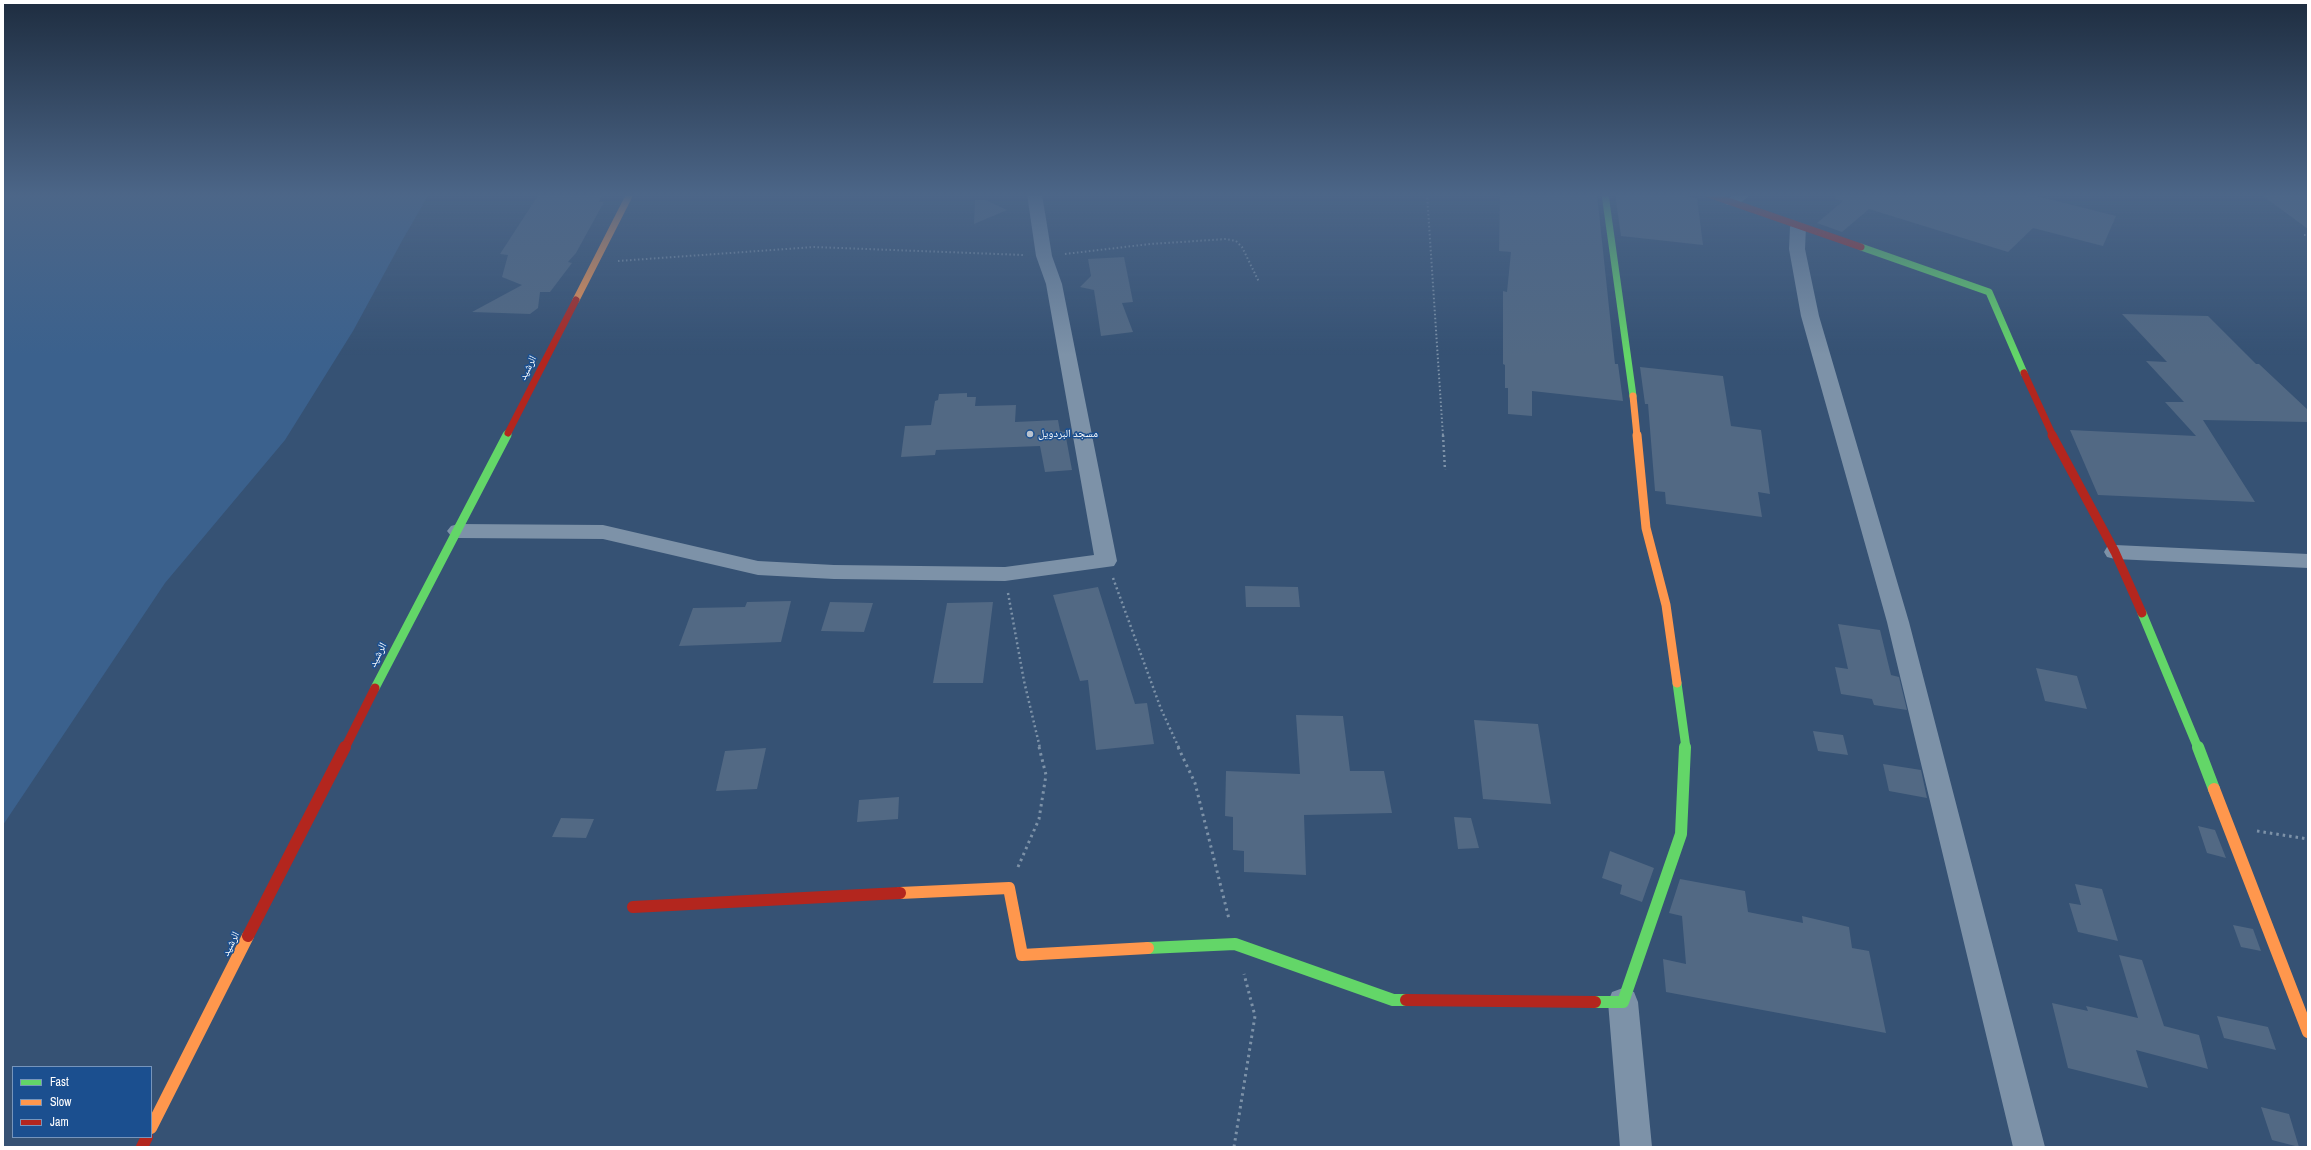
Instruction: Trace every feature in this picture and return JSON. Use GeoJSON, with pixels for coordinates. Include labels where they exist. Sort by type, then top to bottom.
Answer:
{"type":"FeatureCollection","features":[{"type":"Feature","properties":{"kind":"street","name":"الرشيد"},"geometry":{"type":"LineString","coordinates":[[152,1126],[334,766],[458,530],[602,248]]}},
{"type":"Feature","properties":{"kind":"street"},"geometry":{"type":"LineString","coordinates":[[458,530],[603,532],[758,568],[834,572],[1005,574],[1106,561],[1054,284],[1044,256],[1043,248]]}},
{"type":"Feature","properties":{"kind":"street"},"geometry":{"type":"LineString","coordinates":[[1612,248],[1638,433],[1646,528],[1666,605],[1686,751],[1681,834],[1623,1002],[1636,1147]]}},
{"type":"Feature","properties":{"kind":"street"},"geometry":{"type":"LineString","coordinates":[[1797,248],[1810,316],[1898,622],[2029,1147]]}},
{"type":"Feature","properties":{"kind":"street"},"geometry":{"type":"LineString","coordinates":[[1859,248],[1989,292],[2042,416],[2115,552],[2184,710],[2308,1032]]}},
{"type":"Feature","properties":{"kind":"street"},"geometry":{"type":"LineString","coordinates":[[2115,552],[2308,561]]}},
{"type":"Feature","properties":{"kind":"street"},"geometry":{"type":"LineString","coordinates":[[633,907],[1009,888],[1022,955],[1235,944],[1393,1000],[1623,1002]]}},
{"type":"Feature","properties":{"kind":"street"},"geometry":{"type":"LineString","coordinates":[[142,1147],[146,1138]]}},
{"type":"Feature","properties":{"kind":"path"},"geometry":{"type":"LineString","coordinates":[[595,262],[644,261],[806,248]]}},
{"type":"Feature","properties":{"kind":"path"},"geometry":{"type":"LineString","coordinates":[[831,248],[1044,256],[1116,248]]}},
{"type":"Feature","properties":{"kind":"path"},"geometry":{"type":"LineString","coordinates":[[1243,248],[1259,282]]}},
{"type":"Feature","properties":{"kind":"path"},"geometry":{"type":"LineString","coordinates":[[1430,248],[1445,470]]}},
{"type":"Feature","properties":{"kind":"path"},"geometry":{"type":"LineString","coordinates":[[1106,561],[1161,709],[1195,783],[1235,944],[1255,1016],[1234,1147]]}},
{"type":"Feature","properties":{"kind":"path"},"geometry":{"type":"LineString","coordinates":[[1005,574],[1024,681],[1046,775],[1039,819],[1009,888]]}},
{"type":"Feature","properties":{"kind":"path"},"geometry":{"type":"LineString","coordinates":[[2230,827],[2308,839]]}},
{"type":"Feature","properties":{"kind":"water"},"geometry":{"type":"Polygon","coordinates":[[[3,248],[398,248],[353,331],[285,440],[165,583],[3,825],[3,248]]]}},
{"type":"Feature","properties":{"kind":"building"},"geometry":{"type":"Polygon","coordinates":[[[504,248],[579,248],[568,262],[572,263],[550,292],[540,292],[538,308],[530,314],[472,312],[522,285],[502,277],[508,255],[500,254],[504,248]]]}},
{"type":"Feature","properties":{"kind":"building"},"geometry":{"type":"Polygon","coordinates":[[[1499,248],[1603,248],[1615,364],[1618,364],[1623,401],[1532,391],[1532,416],[1508,414],[1508,388],[1505,388],[1505,365],[1503,364],[1503,291],[1507,292],[1511,252],[1499,251],[1499,248]]]}},
{"type":"Feature","properties":{"kind":"building"},"geometry":{"type":"Polygon","coordinates":[[[1994,248],[2013,248],[2008,252],[1994,248]]]}},
{"type":"Feature","properties":{"kind":"building"},"geometry":{"type":"Polygon","coordinates":[[[1124,257],[1133,302],[1122,303],[1133,332],[1101,336],[1094,290],[1080,287],[1091,276],[1088,259],[1124,257]]]}},
{"type":"Feature","properties":{"kind":"building"},"geometry":{"type":"Polygon","coordinates":[[[2122,314],[2208,316],[2256,364],[2259,364],[2308,410],[2308,422],[2203,420],[2255,502],[2098,495],[2070,430],[2196,436],[2165,402],[2184,402],[2146,361],[2167,362],[2122,314]]]}},
{"type":"Feature","properties":{"kind":"building"},"geometry":{"type":"Polygon","coordinates":[[[1640,367],[1723,376],[1731,426],[1761,430],[1770,494],[1758,492],[1762,517],[1666,504],[1665,492],[1655,491],[1648,404],[1645,404],[1640,367]]]}},
{"type":"Feature","properties":{"kind":"building"},"geometry":{"type":"Polygon","coordinates":[[[967,393],[967,397],[976,397],[975,406],[1016,405],[1015,422],[1058,420],[1060,431],[1065,432],[1072,470],[1045,472],[1040,446],[936,450],[935,455],[901,457],[905,426],[931,425],[935,401],[938,400],[939,394],[967,393]]]}},
{"type":"Feature","properties":{"kind":"building"},"geometry":{"type":"Polygon","coordinates":[[[1245,586],[1298,587],[1300,607],[1246,607],[1245,586]]]}},
{"type":"Feature","properties":{"kind":"building"},"geometry":{"type":"Polygon","coordinates":[[[1098,587],[1135,704],[1147,703],[1154,744],[1096,750],[1088,680],[1080,681],[1053,595],[1098,587]]]}},
{"type":"Feature","properties":{"kind":"building"},"geometry":{"type":"Polygon","coordinates":[[[791,601],[781,642],[679,646],[693,608],[745,607],[747,602],[791,601]]]}},
{"type":"Feature","properties":{"kind":"building"},"geometry":{"type":"Polygon","coordinates":[[[830,602],[873,603],[864,632],[821,631],[830,602]]]}},
{"type":"Feature","properties":{"kind":"building"},"geometry":{"type":"Polygon","coordinates":[[[993,602],[983,683],[933,683],[947,603],[993,602]]]}},
{"type":"Feature","properties":{"kind":"building"},"geometry":{"type":"Polygon","coordinates":[[[1838,624],[1880,630],[1891,675],[1899,677],[1907,710],[1874,705],[1872,699],[1841,694],[1835,667],[1848,669],[1838,624]]]}},
{"type":"Feature","properties":{"kind":"building"},"geometry":{"type":"Polygon","coordinates":[[[2036,668],[2077,676],[2087,709],[2045,701],[2036,668]]]}},
{"type":"Feature","properties":{"kind":"building"},"geometry":{"type":"Polygon","coordinates":[[[1296,715],[1343,716],[1350,771],[1384,771],[1392,813],[1304,815],[1306,875],[1244,872],[1244,851],[1233,850],[1233,817],[1225,816],[1226,771],[1300,774],[1296,715]]]}},
{"type":"Feature","properties":{"kind":"building"},"geometry":{"type":"Polygon","coordinates":[[[1474,720],[1538,724],[1551,804],[1483,799],[1474,720]]]}},
{"type":"Feature","properties":{"kind":"building"},"geometry":{"type":"Polygon","coordinates":[[[1813,731],[1843,735],[1848,755],[1818,751],[1813,731]]]}},
{"type":"Feature","properties":{"kind":"building"},"geometry":{"type":"Polygon","coordinates":[[[766,748],[757,789],[716,791],[725,751],[766,748]]]}},
{"type":"Feature","properties":{"kind":"building"},"geometry":{"type":"Polygon","coordinates":[[[1883,764],[1921,770],[1927,798],[1889,791],[1883,764]]]}},
{"type":"Feature","properties":{"kind":"building"},"geometry":{"type":"Polygon","coordinates":[[[899,797],[898,819],[857,822],[859,800],[899,797]]]}},
{"type":"Feature","properties":{"kind":"building"},"geometry":{"type":"Polygon","coordinates":[[[1454,817],[1471,818],[1479,848],[1458,849],[1454,817]]]}},
{"type":"Feature","properties":{"kind":"building"},"geometry":{"type":"Polygon","coordinates":[[[561,818],[594,819],[586,838],[552,837],[561,818]]]}},
{"type":"Feature","properties":{"kind":"building"},"geometry":{"type":"Polygon","coordinates":[[[2198,826],[2215,830],[2226,858],[2207,853],[2198,826]]]}},
{"type":"Feature","properties":{"kind":"building"},"geometry":{"type":"Polygon","coordinates":[[[1610,851],[1654,868],[1642,902],[1620,894],[1622,885],[1602,878],[1610,851]]]}},
{"type":"Feature","properties":{"kind":"building"},"geometry":{"type":"Polygon","coordinates":[[[1680,879],[1745,891],[1748,912],[1803,923],[1802,916],[1849,927],[1852,948],[1869,951],[1886,1033],[1666,992],[1663,959],[1686,964],[1682,916],[1669,913],[1680,879]]]}},
{"type":"Feature","properties":{"kind":"building"},"geometry":{"type":"Polygon","coordinates":[[[2075,884],[2102,889],[2118,941],[2078,932],[2069,903],[2081,905],[2075,884]]]}},
{"type":"Feature","properties":{"kind":"building"},"geometry":{"type":"Polygon","coordinates":[[[2233,925],[2253,929],[2261,951],[2241,947],[2233,925]]]}},
{"type":"Feature","properties":{"kind":"building"},"geometry":{"type":"Polygon","coordinates":[[[2119,955],[2142,960],[2164,1026],[2199,1035],[2208,1069],[2136,1050],[2148,1088],[2068,1068],[2052,1003],[2088,1011],[2086,1006],[2138,1018],[2119,955]]]}},
{"type":"Feature","properties":{"kind":"building"},"geometry":{"type":"Polygon","coordinates":[[[2217,1016],[2268,1027],[2276,1050],[2224,1038],[2217,1016]]]}},
{"type":"Feature","properties":{"kind":"building"},"geometry":{"type":"Polygon","coordinates":[[[2261,1107],[2289,1114],[2299,1147],[2272,1140],[2261,1107]]]}},
{"type":"Feature","properties":{"kind":"traffic: fast"},"geometry":{"type":"LineString","coordinates":[[1612,248],[1633,396]]}},
{"type":"Feature","properties":{"kind":"traffic: fast"},"geometry":{"type":"LineString","coordinates":[[1863,248],[1989,292],[2024,373]]}},
{"type":"Feature","properties":{"kind":"traffic: fast"},"geometry":{"type":"LineString","coordinates":[[375,688],[508,433]]}},
{"type":"Feature","properties":{"kind":"traffic: fast"},"geometry":{"type":"LineString","coordinates":[[2142,613],[2184,710],[2214,789]]}},
{"type":"Feature","properties":{"kind":"traffic: fast"},"geometry":{"type":"LineString","coordinates":[[1595,1002],[1623,1002],[1681,834],[1686,751],[1677,683]]}},
{"type":"Feature","properties":{"kind":"traffic: fast"},"geometry":{"type":"LineString","coordinates":[[1148,948],[1235,944],[1393,1000],[1406,1000]]}},
{"type":"Feature","properties":{"kind":"traffic: slow"},"geometry":{"type":"LineString","coordinates":[[576,300],[603,248]]}},
{"type":"Feature","properties":{"kind":"traffic: slow"},"geometry":{"type":"LineString","coordinates":[[1633,396],[1646,528],[1666,605],[1677,683]]}},
{"type":"Feature","properties":{"kind":"traffic: slow"},"geometry":{"type":"LineString","coordinates":[[2214,789],[2308,1032]]}},
{"type":"Feature","properties":{"kind":"traffic: slow"},"geometry":{"type":"LineString","coordinates":[[900,893],[1009,888],[1022,955],[1148,948]]}},
{"type":"Feature","properties":{"kind":"traffic: slow"},"geometry":{"type":"LineString","coordinates":[[152,1126],[248,936]]}},
{"type":"Feature","properties":{"kind":"traffic: jam"},"geometry":{"type":"LineString","coordinates":[[508,433],[576,300]]}},
{"type":"Feature","properties":{"kind":"traffic: jam"},"geometry":{"type":"LineString","coordinates":[[2024,373],[2042,416],[2115,552],[2142,613]]}},
{"type":"Feature","properties":{"kind":"traffic: jam"},"geometry":{"type":"LineString","coordinates":[[248,936],[375,688]]}},
{"type":"Feature","properties":{"kind":"traffic: jam"},"geometry":{"type":"LineString","coordinates":[[633,907],[900,893]]}},
{"type":"Feature","properties":{"kind":"traffic: jam"},"geometry":{"type":"LineString","coordinates":[[1406,1000],[1595,1002]]}},
{"type":"Feature","properties":{"kind":"traffic: jam"},"geometry":{"type":"LineString","coordinates":[[142,1147],[146,1138]]}},
{"type":"Feature","properties":{"kind":"place","name":"مسجد البردويل"},"geometry":{"type":"Point","coordinates":[1030,434]}}]}
